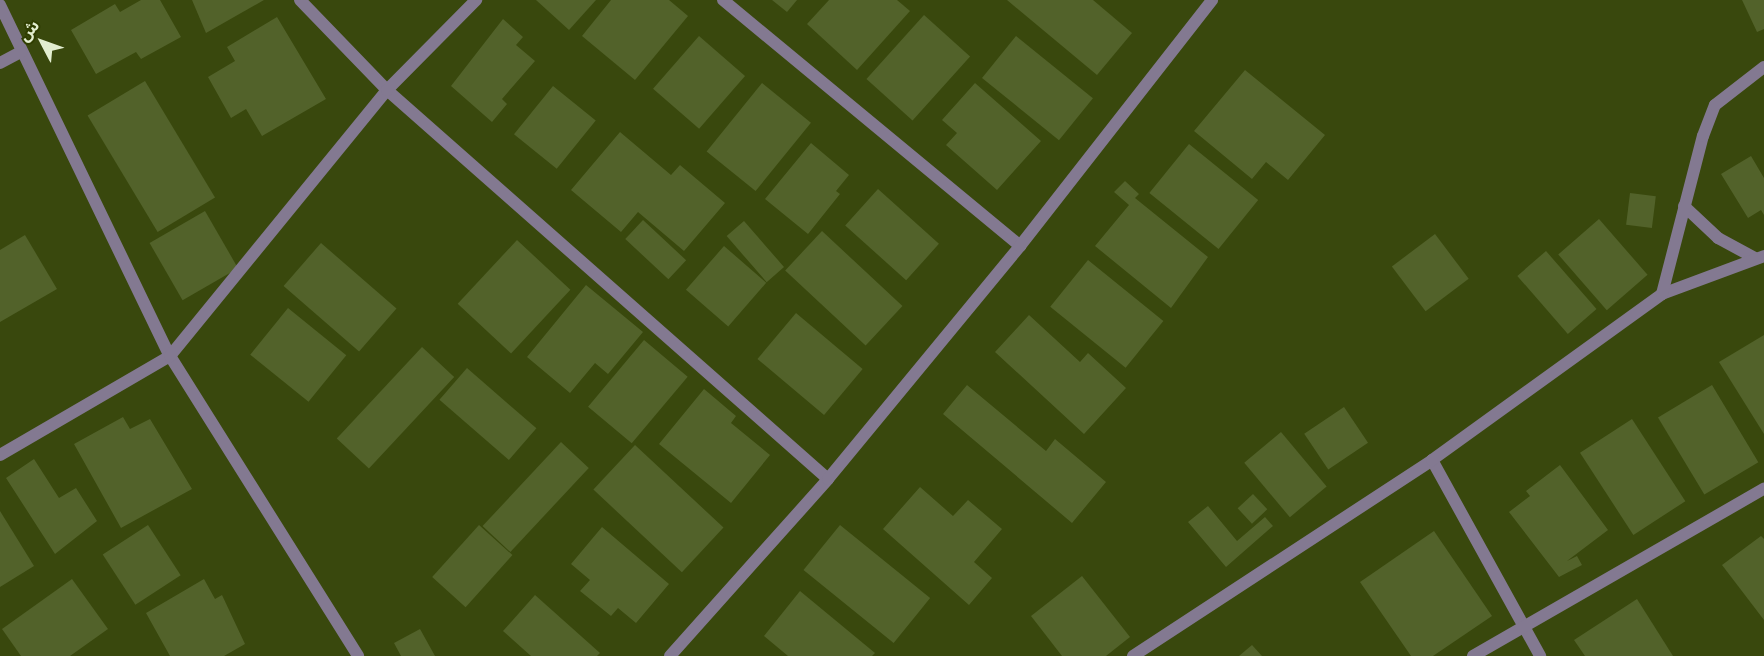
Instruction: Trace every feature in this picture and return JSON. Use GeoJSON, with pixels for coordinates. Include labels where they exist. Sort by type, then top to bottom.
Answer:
{"type":"FeatureCollection","features":[{"type":"Feature","properties":{"kind":"street"},"geometry":{"type":"LineString","coordinates":[[300,0],[387,90],[828,479]]}},
{"type":"Feature","properties":{"kind":"street"},"geometry":{"type":"LineString","coordinates":[[0,455],[170,356],[387,90],[476,0]]}},
{"type":"Feature","properties":{"kind":"street"},"geometry":{"type":"LineString","coordinates":[[723,0],[1020,246]]}},
{"type":"Feature","properties":{"kind":"street"},"geometry":{"type":"LineString","coordinates":[[670,656],[828,479],[1020,246],[1212,0]]}},
{"type":"Feature","properties":{"kind":"street"},"geometry":{"type":"LineString","coordinates":[[0,5],[170,356],[358,656]]}},
{"type":"Feature","properties":{"kind":"street"},"geometry":{"type":"LineString","coordinates":[[0,63],[21,52]]}},
{"type":"Feature","properties":{"kind":"street"},"geometry":{"type":"LineString","coordinates":[[1662,294],[1684,206],[1715,105],[1764,67]]}},
{"type":"Feature","properties":{"kind":"street"},"geometry":{"type":"LineString","coordinates":[[1684,206],[1718,238],[1759,257]]}},
{"type":"Feature","properties":{"kind":"street"},"geometry":{"type":"LineString","coordinates":[[1133,656],[1432,460],[1662,294],[1759,257]]}},
{"type":"Feature","properties":{"kind":"street"},"geometry":{"type":"LineString","coordinates":[[1432,460],[1540,656]]}},
{"type":"Feature","properties":{"kind":"street"},"geometry":{"type":"LineString","coordinates":[[1473,656],[1764,489]]}},
{"type":"Feature","properties":{"kind":"building"},"geometry":{"type":"Polygon","coordinates":[[[141,0],[160,0],[181,37],[141,59],[136,52],[96,74],[71,30],[115,4],[120,12],[141,0]]]}},
{"type":"Feature","properties":{"kind":"building"},"geometry":{"type":"Polygon","coordinates":[[[192,0],[264,0],[206,33],[192,0]]]}},
{"type":"Feature","properties":{"kind":"building"},"geometry":{"type":"Polygon","coordinates":[[[536,0],[596,0],[569,30],[536,0]]]}},
{"type":"Feature","properties":{"kind":"building"},"geometry":{"type":"Polygon","coordinates":[[[611,0],[669,0],[688,16],[635,80],[582,36],[611,0]]]}},
{"type":"Feature","properties":{"kind":"building"},"geometry":{"type":"Polygon","coordinates":[[[772,0],[797,0],[787,12],[772,0]]]}},
{"type":"Feature","properties":{"kind":"building"},"geometry":{"type":"Polygon","coordinates":[[[829,0],[897,0],[910,11],[857,70],[807,24],[829,0]]]}},
{"type":"Feature","properties":{"kind":"building"},"geometry":{"type":"Polygon","coordinates":[[[1007,0],[1093,0],[1132,33],[1097,75],[1007,0]]]}},
{"type":"Feature","properties":{"kind":"building"},"geometry":{"type":"Polygon","coordinates":[[[1742,0],[1764,0],[1764,29],[1757,32],[1742,0]]]}},
{"type":"Feature","properties":{"kind":"building"},"geometry":{"type":"Polygon","coordinates":[[[924,15],[970,56],[913,120],[866,79],[924,15]]]}},
{"type":"Feature","properties":{"kind":"building"},"geometry":{"type":"Polygon","coordinates":[[[277,17],[326,99],[262,136],[246,109],[231,118],[208,77],[235,61],[227,47],[277,17]]]}},
{"type":"Feature","properties":{"kind":"building"},"geometry":{"type":"Polygon","coordinates":[[[503,19],[523,37],[516,45],[535,61],[502,99],[507,104],[492,122],[451,86],[503,19]]]}},
{"type":"Feature","properties":{"kind":"building"},"geometry":{"type":"Polygon","coordinates":[[[699,36],[745,76],[699,129],[653,89],[699,36]]]}},
{"type":"Feature","properties":{"kind":"building"},"geometry":{"type":"Polygon","coordinates":[[[1016,36],[1093,98],[1059,140],[982,78],[1016,36]]]}},
{"type":"Feature","properties":{"kind":"building"},"geometry":{"type":"Polygon","coordinates":[[[1245,70],[1325,135],[1288,180],[1266,162],[1252,179],[1194,131],[1245,70]]]}},
{"type":"Feature","properties":{"kind":"building"},"geometry":{"type":"Polygon","coordinates":[[[145,81],[215,198],[158,232],[88,116],[145,81]]]}},
{"type":"Feature","properties":{"kind":"building"},"geometry":{"type":"Polygon","coordinates":[[[762,83],[811,123],[756,191],[707,151],[762,83]]]}},
{"type":"Feature","properties":{"kind":"building"},"geometry":{"type":"Polygon","coordinates":[[[975,83],[1041,141],[997,190],[946,145],[957,133],[942,120],[975,83]]]}},
{"type":"Feature","properties":{"kind":"building"},"geometry":{"type":"Polygon","coordinates":[[[553,86],[596,121],[557,169],[514,134],[553,86]]]}},
{"type":"Feature","properties":{"kind":"building"},"geometry":{"type":"Polygon","coordinates":[[[620,132],[671,175],[680,165],[725,203],[684,251],[638,212],[621,232],[571,190],[620,132]]]}},
{"type":"Feature","properties":{"kind":"building"},"geometry":{"type":"Polygon","coordinates":[[[811,143],[849,175],[836,191],[840,194],[808,234],[765,199],[811,143]]]}},
{"type":"Feature","properties":{"kind":"building"},"geometry":{"type":"Polygon","coordinates":[[[1189,144],[1258,200],[1219,249],[1149,193],[1189,144]]]}},
{"type":"Feature","properties":{"kind":"building"},"geometry":{"type":"Polygon","coordinates":[[[1751,156],[1764,178],[1764,215],[1761,210],[1748,218],[1721,174],[1751,156]]]}},
{"type":"Feature","properties":{"kind":"building"},"geometry":{"type":"Polygon","coordinates":[[[1125,181],[1139,194],[1135,198],[1208,257],[1171,308],[1095,246],[1129,205],[1114,192],[1125,181]]]}},
{"type":"Feature","properties":{"kind":"building"},"geometry":{"type":"Polygon","coordinates":[[[878,189],[939,244],[906,280],[845,225],[878,189]]]}},
{"type":"Feature","properties":{"kind":"building"},"geometry":{"type":"Polygon","coordinates":[[[1630,193],[1656,196],[1652,228],[1626,225],[1630,193]]]}},
{"type":"Feature","properties":{"kind":"building"},"geometry":{"type":"Polygon","coordinates":[[[205,211],[238,268],[183,300],[150,243],[205,211]]]}},
{"type":"Feature","properties":{"kind":"building"},"geometry":{"type":"Polygon","coordinates":[[[1599,219],[1648,275],[1607,310],[1558,254],[1599,219]]]}},
{"type":"Feature","properties":{"kind":"building"},"geometry":{"type":"Polygon","coordinates":[[[643,220],[686,260],[668,279],[625,239],[643,220]]]}},
{"type":"Feature","properties":{"kind":"building"},"geometry":{"type":"Polygon","coordinates":[[[744,221],[784,267],[767,282],[727,236],[744,221]]]}},
{"type":"Feature","properties":{"kind":"building"},"geometry":{"type":"Polygon","coordinates":[[[822,231],[902,306],[866,346],[785,270],[822,231]]]}},
{"type":"Feature","properties":{"kind":"building"},"geometry":{"type":"Polygon","coordinates":[[[1435,234],[1469,279],[1426,311],[1392,266],[1435,234]]]}},
{"type":"Feature","properties":{"kind":"building"},"geometry":{"type":"Polygon","coordinates":[[[25,235],[57,289],[0,322],[0,250],[25,235]]]}},
{"type":"Feature","properties":{"kind":"building"},"geometry":{"type":"Polygon","coordinates":[[[517,240],[570,290],[511,353],[458,304],[517,240]]]}},
{"type":"Feature","properties":{"kind":"building"},"geometry":{"type":"Polygon","coordinates":[[[321,243],[396,309],[359,352],[284,286],[321,243]]]}},
{"type":"Feature","properties":{"kind":"building"},"geometry":{"type":"Polygon","coordinates":[[[724,246],[766,283],[728,327],[686,290],[724,246]]]}},
{"type":"Feature","properties":{"kind":"building"},"geometry":{"type":"Polygon","coordinates":[[[1546,251],[1597,309],[1568,334],[1517,276],[1546,251]]]}},
{"type":"Feature","properties":{"kind":"building"},"geometry":{"type":"Polygon","coordinates":[[[1088,260],[1163,321],[1126,368],[1050,307],[1088,260]]]}},
{"type":"Feature","properties":{"kind":"building"},"geometry":{"type":"Polygon","coordinates":[[[586,285],[643,332],[608,374],[595,363],[570,393],[527,357],[586,285]]]}},
{"type":"Feature","properties":{"kind":"building"},"geometry":{"type":"Polygon","coordinates":[[[288,308],[346,355],[309,402],[250,355],[288,308]]]}},
{"type":"Feature","properties":{"kind":"building"},"geometry":{"type":"Polygon","coordinates":[[[796,313],[863,369],[824,415],[757,359],[796,313]]]}},
{"type":"Feature","properties":{"kind":"building"},"geometry":{"type":"Polygon","coordinates":[[[1029,315],[1080,362],[1088,353],[1126,388],[1084,434],[995,352],[1029,315]]]}},
{"type":"Feature","properties":{"kind":"building"},"geometry":{"type":"Polygon","coordinates":[[[1764,335],[1764,434],[1719,362],[1764,335]]]}},
{"type":"Feature","properties":{"kind":"building"},"geometry":{"type":"Polygon","coordinates":[[[644,340],[688,377],[632,443],[588,407],[644,340]]]}},
{"type":"Feature","properties":{"kind":"building"},"geometry":{"type":"Polygon","coordinates":[[[422,347],[454,377],[369,468],[337,438],[422,347]]]}},
{"type":"Feature","properties":{"kind":"building"},"geometry":{"type":"Polygon","coordinates":[[[467,368],[536,428],[509,460],[439,400],[467,368]]]}},
{"type":"Feature","properties":{"kind":"building"},"geometry":{"type":"Polygon","coordinates":[[[967,385],[1046,451],[1055,439],[1106,482],[1072,523],[943,414],[967,385]]]}},
{"type":"Feature","properties":{"kind":"building"},"geometry":{"type":"Polygon","coordinates":[[[1712,385],[1758,462],[1704,495],[1658,417],[1712,385]]]}},
{"type":"Feature","properties":{"kind":"building"},"geometry":{"type":"Polygon","coordinates":[[[704,389],[736,416],[731,423],[770,455],[731,503],[659,444],[704,389]]]}},
{"type":"Feature","properties":{"kind":"building"},"geometry":{"type":"Polygon","coordinates":[[[1344,407],[1368,443],[1328,469],[1304,434],[1344,407]]]}},
{"type":"Feature","properties":{"kind":"building"},"geometry":{"type":"Polygon","coordinates":[[[123,417],[130,429],[150,419],[192,489],[121,528],[74,444],[123,417]]]}},
{"type":"Feature","properties":{"kind":"building"},"geometry":{"type":"Polygon","coordinates":[[[1632,419],[1685,501],[1633,535],[1580,453],[1632,419]]]}},
{"type":"Feature","properties":{"kind":"building"},"geometry":{"type":"Polygon","coordinates":[[[1281,432],[1327,486],[1290,517],[1244,463],[1281,432]]]}},
{"type":"Feature","properties":{"kind":"building"},"geometry":{"type":"Polygon","coordinates":[[[561,442],[589,468],[510,552],[483,526],[561,442]]]}},
{"type":"Feature","properties":{"kind":"building"},"geometry":{"type":"Polygon","coordinates":[[[635,445],[723,528],[682,572],[593,490],[635,445]]]}},
{"type":"Feature","properties":{"kind":"building"},"geometry":{"type":"Polygon","coordinates":[[[34,459],[59,498],[76,488],[97,521],[55,554],[6,478],[34,459]]]}},
{"type":"Feature","properties":{"kind":"building"},"geometry":{"type":"Polygon","coordinates":[[[1560,465],[1608,530],[1567,561],[1577,556],[1582,565],[1559,577],[1509,512],[1530,496],[1526,491],[1560,465]]]}},
{"type":"Feature","properties":{"kind":"building"},"geometry":{"type":"Polygon","coordinates":[[[920,487],[953,516],[968,500],[1002,529],[974,562],[992,578],[969,605],[883,529],[920,487]]]}},
{"type":"Feature","properties":{"kind":"building"},"geometry":{"type":"Polygon","coordinates":[[[1253,494],[1267,509],[1252,524],[1238,508],[1253,494]]]}},
{"type":"Feature","properties":{"kind":"building"},"geometry":{"type":"Polygon","coordinates":[[[1208,506],[1237,541],[1265,517],[1273,526],[1226,567],[1188,522],[1208,506]]]}},
{"type":"Feature","properties":{"kind":"building"},"geometry":{"type":"Polygon","coordinates":[[[0,511],[34,566],[0,587],[0,511]]]}},
{"type":"Feature","properties":{"kind":"building"},"geometry":{"type":"Polygon","coordinates":[[[148,525],[181,575],[135,605],[103,554],[148,525]]]}},
{"type":"Feature","properties":{"kind":"building"},"geometry":{"type":"Polygon","coordinates":[[[479,525],[512,555],[466,607],[432,577],[479,525]]]}},
{"type":"Feature","properties":{"kind":"building"},"geometry":{"type":"Polygon","coordinates":[[[840,525],[930,598],[894,643],[803,570],[840,525]]]}},
{"type":"Feature","properties":{"kind":"building"},"geometry":{"type":"Polygon","coordinates":[[[602,527],[669,584],[636,623],[618,608],[611,616],[580,591],[590,580],[571,564],[602,527]]]}},
{"type":"Feature","properties":{"kind":"building"},"geometry":{"type":"Polygon","coordinates":[[[1434,531],[1492,616],[1433,656],[1411,656],[1360,582],[1434,531]]]}},
{"type":"Feature","properties":{"kind":"building"},"geometry":{"type":"Polygon","coordinates":[[[1761,536],[1764,539],[1764,620],[1722,565],[1761,536]]]}},
{"type":"Feature","properties":{"kind":"building"},"geometry":{"type":"Polygon","coordinates":[[[1082,576],[1130,637],[1106,656],[1062,656],[1031,616],[1082,576]]]}},
{"type":"Feature","properties":{"kind":"building"},"geometry":{"type":"Polygon","coordinates":[[[72,579],[108,629],[70,656],[21,656],[2,629],[72,579]]]}},
{"type":"Feature","properties":{"kind":"building"},"geometry":{"type":"Polygon","coordinates":[[[204,579],[215,599],[222,595],[245,644],[224,656],[170,656],[146,613],[204,579]]]}},
{"type":"Feature","properties":{"kind":"building"},"geometry":{"type":"Polygon","coordinates":[[[800,591],[875,653],[872,656],[788,656],[764,636],[800,591]]]}},
{"type":"Feature","properties":{"kind":"building"},"geometry":{"type":"Polygon","coordinates":[[[535,595],[600,653],[597,656],[531,656],[503,631],[535,595]]]}},
{"type":"Feature","properties":{"kind":"building"},"geometry":{"type":"Polygon","coordinates":[[[1637,599],[1673,656],[1585,656],[1574,640],[1637,599]]]}},
{"type":"Feature","properties":{"kind":"building"},"geometry":{"type":"Polygon","coordinates":[[[420,629],[435,656],[401,656],[394,643],[420,629]]]}},
{"type":"Feature","properties":{"kind":"building"},"geometry":{"type":"Polygon","coordinates":[[[1252,645],[1262,656],[1239,656],[1252,645]]]}}]}
